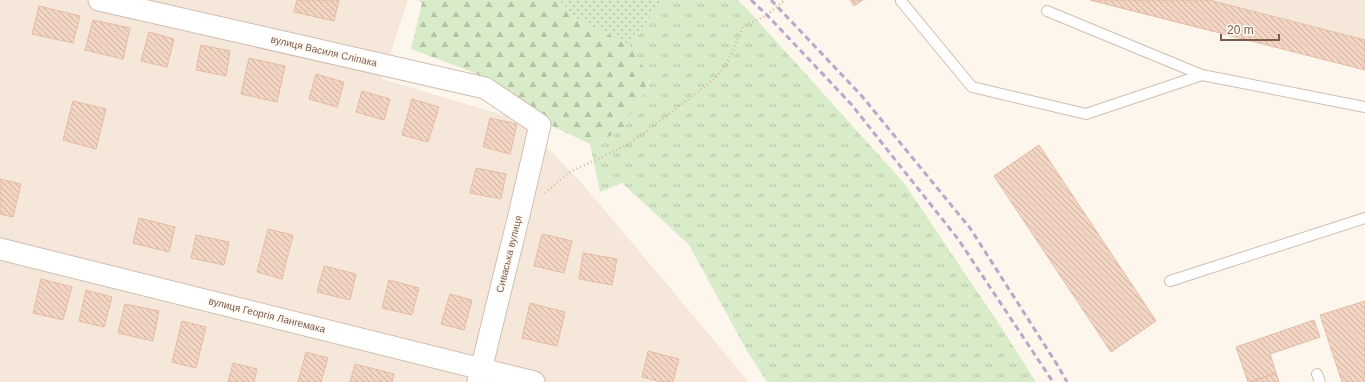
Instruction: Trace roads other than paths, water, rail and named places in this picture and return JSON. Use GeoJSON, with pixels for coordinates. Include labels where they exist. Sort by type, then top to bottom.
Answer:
{"type":"FeatureCollection","features":[{"type":"Feature","properties":{"kind":"street","name":"вулиця Василя Сліпака"},"geometry":{"type":"LineString","coordinates":[[99,0],[485,88],[540,125]]}},
{"type":"Feature","properties":{"kind":"street","name":"Сиваська вулиця"},"geometry":{"type":"LineString","coordinates":[[479,375],[540,125]]}},
{"type":"Feature","properties":{"kind":"street","name":"вулиця Георгія Лангемака"},"geometry":{"type":"LineString","coordinates":[[0,249],[479,375],[534,382]]}},
{"type":"Feature","properties":{"kind":"lane"},"geometry":{"type":"LineString","coordinates":[[901,2],[972,87],[1086,114],[1202,75]]}},
{"type":"Feature","properties":{"kind":"lane"},"geometry":{"type":"LineString","coordinates":[[1047,10],[1202,75],[1365,107]]}},
{"type":"Feature","properties":{"kind":"lane"},"geometry":{"type":"LineString","coordinates":[[1170,281],[1365,218]]}},
{"type":"Feature","properties":{"kind":"railway"},"geometry":{"type":"LineString","coordinates":[[751,0],[851,104],[958,239],[1053,382]]}},
{"type":"Feature","properties":{"kind":"railway"},"geometry":{"type":"LineString","coordinates":[[771,0],[861,95],[970,228],[1067,382]]}}]}
